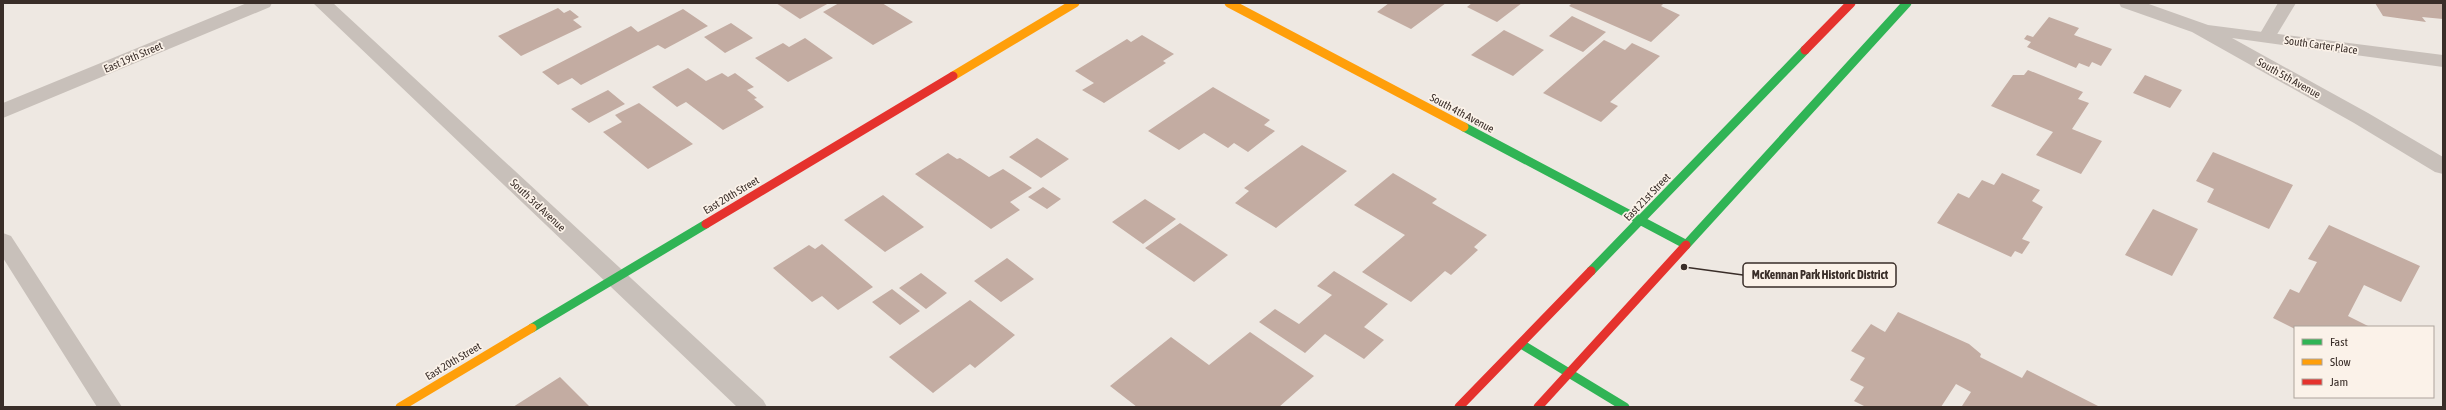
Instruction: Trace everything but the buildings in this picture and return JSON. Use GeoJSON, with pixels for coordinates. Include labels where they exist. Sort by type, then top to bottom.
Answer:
{"type":"FeatureCollection","features":[{"type":"Feature","properties":{"kind":"street","name":"East 19th Street"},"geometry":{"type":"LineString","coordinates":[[3,111],[263,3]]}},
{"type":"Feature","properties":{"kind":"street","name":"South 3rd Avenue"},"geometry":{"type":"LineString","coordinates":[[322,3],[754,407]]}},
{"type":"Feature","properties":{"kind":"street","name":"East 20th Street"},"geometry":{"type":"LineString","coordinates":[[400,407],[1075,3]]}},
{"type":"Feature","properties":{"kind":"street","name":"South 4th Avenue"},"geometry":{"type":"LineString","coordinates":[[1229,3],[1685,244]]}},
{"type":"Feature","properties":{"kind":"street","name":"East 21st Street"},"geometry":{"type":"LineString","coordinates":[[1459,407],[1851,3]]}},
{"type":"Feature","properties":{"kind":"street"},"geometry":{"type":"LineString","coordinates":[[1538,407],[1685,244],[1907,3]]}},
{"type":"Feature","properties":{"kind":"street","name":"South 5th Avenue"},"geometry":{"type":"LineString","coordinates":[[2128,3],[2199,28],[2361,118],[2443,167]]}},
{"type":"Feature","properties":{"kind":"street","name":"South Carter Place"},"geometry":{"type":"LineString","coordinates":[[2199,28],[2443,61]]}},
{"type":"Feature","properties":{"kind":"street"},"geometry":{"type":"LineString","coordinates":[[1521,344],[1625,407]]}},
{"type":"Feature","properties":{"kind":"lane"},"geometry":{"type":"LineString","coordinates":[[2267,38],[2287,3]]}},
{"type":"Feature","properties":{"kind":"lane"},"geometry":{"type":"LineString","coordinates":[[3,241],[110,407]]}},
{"type":"Feature","properties":{"kind":"traffic: fast"},"geometry":{"type":"LineString","coordinates":[[1686,245],[1907,3]]}},
{"type":"Feature","properties":{"kind":"traffic: fast"},"geometry":{"type":"LineString","coordinates":[[1591,271],[1805,50]]}},
{"type":"Feature","properties":{"kind":"traffic: fast"},"geometry":{"type":"LineString","coordinates":[[1464,127],[1685,244]]}},
{"type":"Feature","properties":{"kind":"traffic: fast"},"geometry":{"type":"LineString","coordinates":[[532,328],[706,224]]}},
{"type":"Feature","properties":{"kind":"traffic: fast"},"geometry":{"type":"LineString","coordinates":[[1521,344],[1625,407]]}},
{"type":"Feature","properties":{"kind":"traffic: slow"},"geometry":{"type":"LineString","coordinates":[[953,76],[1075,3]]}},
{"type":"Feature","properties":{"kind":"traffic: slow"},"geometry":{"type":"LineString","coordinates":[[1229,3],[1464,127]]}},
{"type":"Feature","properties":{"kind":"traffic: slow"},"geometry":{"type":"LineString","coordinates":[[400,407],[532,328]]}},
{"type":"Feature","properties":{"kind":"traffic: jam"},"geometry":{"type":"LineString","coordinates":[[1805,50],[1851,3]]}},
{"type":"Feature","properties":{"kind":"traffic: jam"},"geometry":{"type":"LineString","coordinates":[[706,224],[953,76]]}},
{"type":"Feature","properties":{"kind":"traffic: jam"},"geometry":{"type":"LineString","coordinates":[[1538,407],[1686,245]]}},
{"type":"Feature","properties":{"kind":"traffic: jam"},"geometry":{"type":"LineString","coordinates":[[1459,407],[1591,271]]}},
{"type":"Feature","properties":{"kind":"place","name":"McKennan Park Historic District"},"geometry":{"type":"Point","coordinates":[1684,267]}}]}
